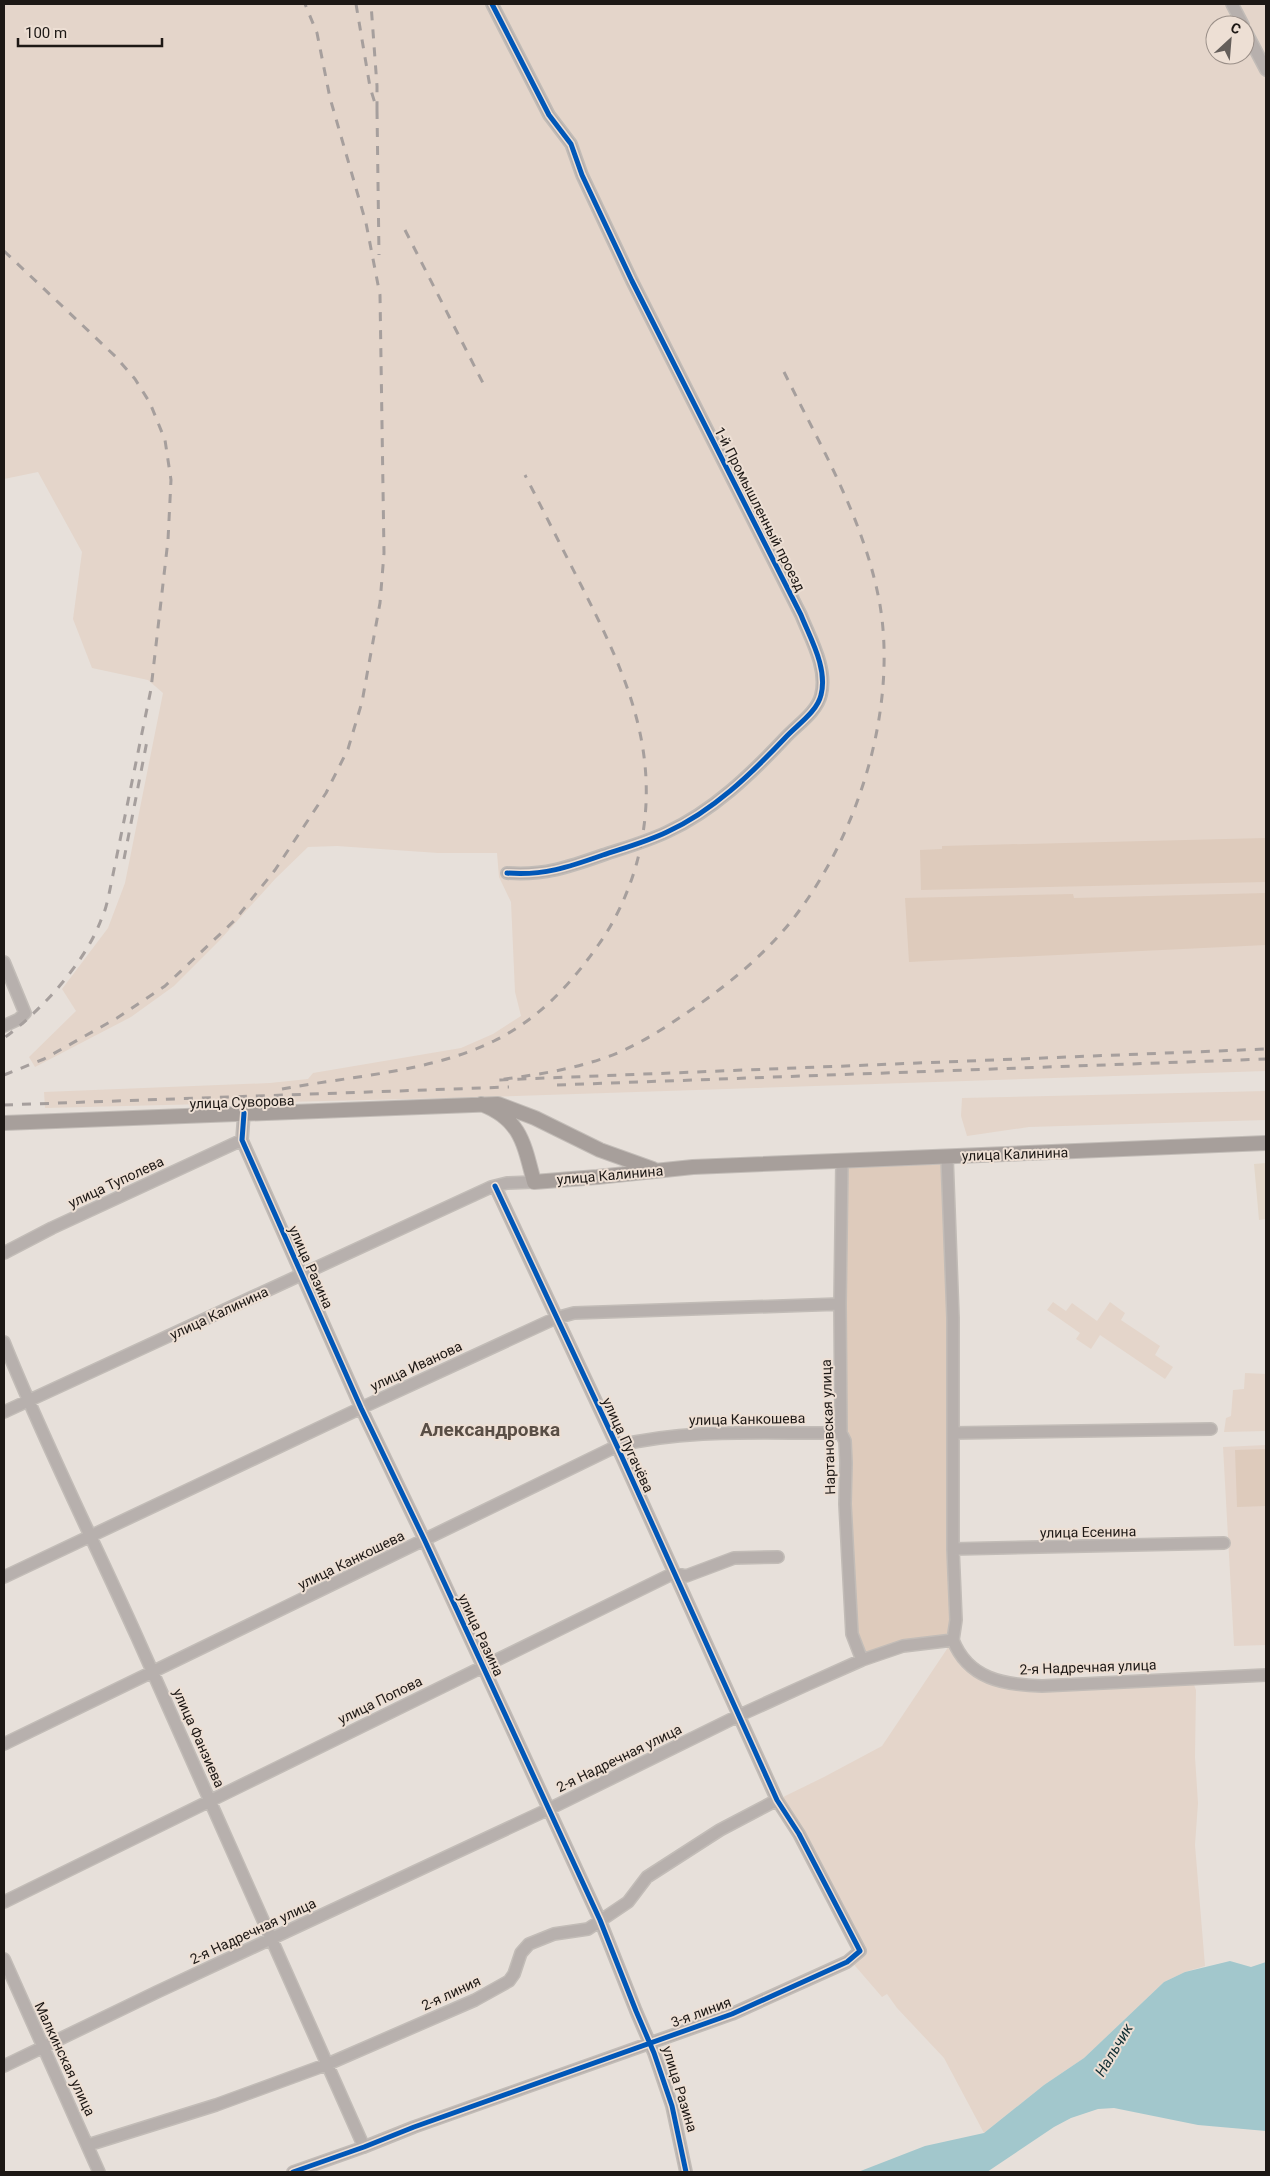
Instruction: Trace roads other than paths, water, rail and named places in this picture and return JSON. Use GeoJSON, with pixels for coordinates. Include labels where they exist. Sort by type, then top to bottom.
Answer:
{"type":"FeatureCollection","features":[{"type":"Feature","properties":{"kind":"main road","name":"улица Суворова"},"geometry":{"type":"LineString","coordinates":[[4,1124],[481,1104],[506,1106],[600,1150],[658,1171]]}},
{"type":"Feature","properties":{"kind":"main road"},"geometry":{"type":"LineString","coordinates":[[481,1104],[495,1110],[516,1128],[523,1140],[534,1182]]}},
{"type":"Feature","properties":{"kind":"main road","name":"улица Калинина"},"geometry":{"type":"LineString","coordinates":[[534,1182],[693,1167],[1266,1143]]}},
{"type":"Feature","properties":{"kind":"street","name":"1-й Промышленный проезд"},"geometry":{"type":"LineString","coordinates":[[492,4],[549,115],[571,144],[582,175],[632,280],[801,615],[820,666],[822,689],[817,704],[813,709],[755,769],[721,798],[682,824],[648,840],[551,872],[527,875],[507,873]]}},
{"type":"Feature","properties":{"kind":"street"},"geometry":{"type":"LineString","coordinates":[[1255,49],[1266,70]]}},
{"type":"Feature","properties":{"kind":"street"},"geometry":{"type":"LineString","coordinates":[[4,962],[26,1013],[4,1026]]}},
{"type":"Feature","properties":{"kind":"street","name":"улица Разина"},"geometry":{"type":"LineString","coordinates":[[244,1114],[242,1140],[361,1408],[425,1540],[600,1920],[650,2043],[672,2106],[686,2172]]}},
{"type":"Feature","properties":{"kind":"street","name":"улица Туполева"},"geometry":{"type":"LineString","coordinates":[[4,1253],[52,1228],[242,1140]]}},
{"type":"Feature","properties":{"kind":"street"},"geometry":{"type":"LineString","coordinates":[[947,1157],[953,1318],[953,1549],[956,1620],[953,1640]]}},
{"type":"Feature","properties":{"kind":"street","name":"Нартановская улица"},"geometry":{"type":"LineString","coordinates":[[842,1161],[841,1433],[845,1440],[845,1504],[852,1634],[862,1660]]}},
{"type":"Feature","properties":{"kind":"street","name":"улица Калинина"},"geometry":{"type":"LineString","coordinates":[[4,1412],[494,1186],[523,1181],[534,1182]]}},
{"type":"Feature","properties":{"kind":"street","name":"улица Пугачёва"},"geometry":{"type":"LineString","coordinates":[[494,1186],[617,1446],[740,1715]]}},
{"type":"Feature","properties":{"kind":"street","name":"улица Иванова"},"geometry":{"type":"LineString","coordinates":[[4,1577],[556,1318],[574,1313],[840,1304]]}},
{"type":"Feature","properties":{"kind":"street","name":"улица Фанзиева"},"geometry":{"type":"LineString","coordinates":[[4,1342],[28,1401],[274,1939],[364,2148]]}},
{"type":"Feature","properties":{"kind":"street"},"geometry":{"type":"LineString","coordinates":[[953,1433],[1211,1428]]}},
{"type":"Feature","properties":{"kind":"street","name":"улица Канкошева"},"geometry":{"type":"LineString","coordinates":[[4,1744],[154,1673],[617,1446],[640,1440],[700,1434],[841,1433]]}},
{"type":"Feature","properties":{"kind":"street","name":"улица Есенина"},"geometry":{"type":"LineString","coordinates":[[953,1549],[1224,1543]]}},
{"type":"Feature","properties":{"kind":"street","name":"улица Попова"},"geometry":{"type":"LineString","coordinates":[[4,1902],[674,1573],[686,1576],[734,1558],[778,1557]]}},
{"type":"Feature","properties":{"kind":"street","name":"2-я Надречная улица"},"geometry":{"type":"LineString","coordinates":[[4,2066],[157,1992],[549,1809],[740,1715],[862,1660],[903,1646],[953,1640],[958,1653],[966,1663],[991,1678],[1012,1684],[1042,1686],[1266,1675]]}},
{"type":"Feature","properties":{"kind":"street","name":"3-я линия"},"geometry":{"type":"LineString","coordinates":[[293,2172],[732,2014],[848,1962],[860,1951],[799,1834],[777,1800],[740,1715]]}},
{"type":"Feature","properties":{"kind":"street","name":"2-я линия"},"geometry":{"type":"LineString","coordinates":[[88,2145],[216,2104],[328,2064],[475,2000],[509,1982],[514,1974],[521,1953],[529,1944],[554,1934],[588,1929],[628,1902],[647,1877],[720,1830],[777,1800]]}},
{"type":"Feature","properties":{"kind":"street","name":"Малкинская улица"},"geometry":{"type":"LineString","coordinates":[[4,1959],[99,2172]]}},
{"type":"Feature","properties":{"kind":"water","name":"Нальчик"},"geometry":{"type":"Polygon","coordinates":[[[1230,1961],[1251,1967],[1266,1962],[1266,2131],[1198,2125],[1114,2108],[1098,2109],[1071,2118],[1054,2127],[987,2172],[858,2172],[925,2146],[984,2133],[1044,2085],[1084,2058],[1164,1982],[1185,1972],[1230,1961]]]}},
{"type":"Feature","properties":{"kind":"railway"},"geometry":{"type":"LineString","coordinates":[[4,1075],[44,1059],[117,1018],[165,986],[234,921],[275,870],[326,793],[348,749],[362,702],[380,603],[384,553],[380,295],[366,223],[330,98],[317,33],[305,4]]}},
{"type":"Feature","properties":{"kind":"railway"},"geometry":{"type":"LineString","coordinates":[[356,4],[370,87],[377,110],[371,4]]}},
{"type":"Feature","properties":{"kind":"railway"},"geometry":{"type":"LineString","coordinates":[[377,110],[379,255]]}},
{"type":"Feature","properties":{"kind":"railway"},"geometry":{"type":"LineString","coordinates":[[405,230],[483,383]]}},
{"type":"Feature","properties":{"kind":"railway"},"geometry":{"type":"LineString","coordinates":[[4,251],[116,357],[135,379],[150,403],[165,440],[171,480],[168,540],[151,689],[106,907],[94,936],[73,969],[46,1001],[4,1038]]}},
{"type":"Feature","properties":{"kind":"railway"},"geometry":{"type":"LineString","coordinates":[[784,372],[827,457],[853,514],[873,574],[880,605],[884,644],[883,684],[878,725],[869,766],[856,805],[840,843],[821,878],[799,911],[761,954],[716,992],[657,1032],[617,1053],[566,1069],[497,1080],[1266,1049]]}},
{"type":"Feature","properties":{"kind":"railway"},"geometry":{"type":"LineString","coordinates":[[282,1089],[391,1072],[444,1060],[494,1041],[510,1032],[540,1011],[577,973],[605,935],[630,884],[637,862],[644,824],[646,788],[644,753],[637,720],[627,687],[599,621],[525,475]]}},
{"type":"Feature","properties":{"kind":"railway"},"geometry":{"type":"LineString","coordinates":[[124,859],[147,741]]}},
{"type":"Feature","properties":{"kind":"railway"},"geometry":{"type":"LineString","coordinates":[[557,1085],[1266,1059]]}},
{"type":"Feature","properties":{"kind":"railway"},"geometry":{"type":"LineString","coordinates":[[4,1105],[509,1087]]}},
{"type":"Feature","properties":{"kind":"district","name":"Александровка"},"geometry":{"type":"Point","coordinates":[490,1429]}}]}
